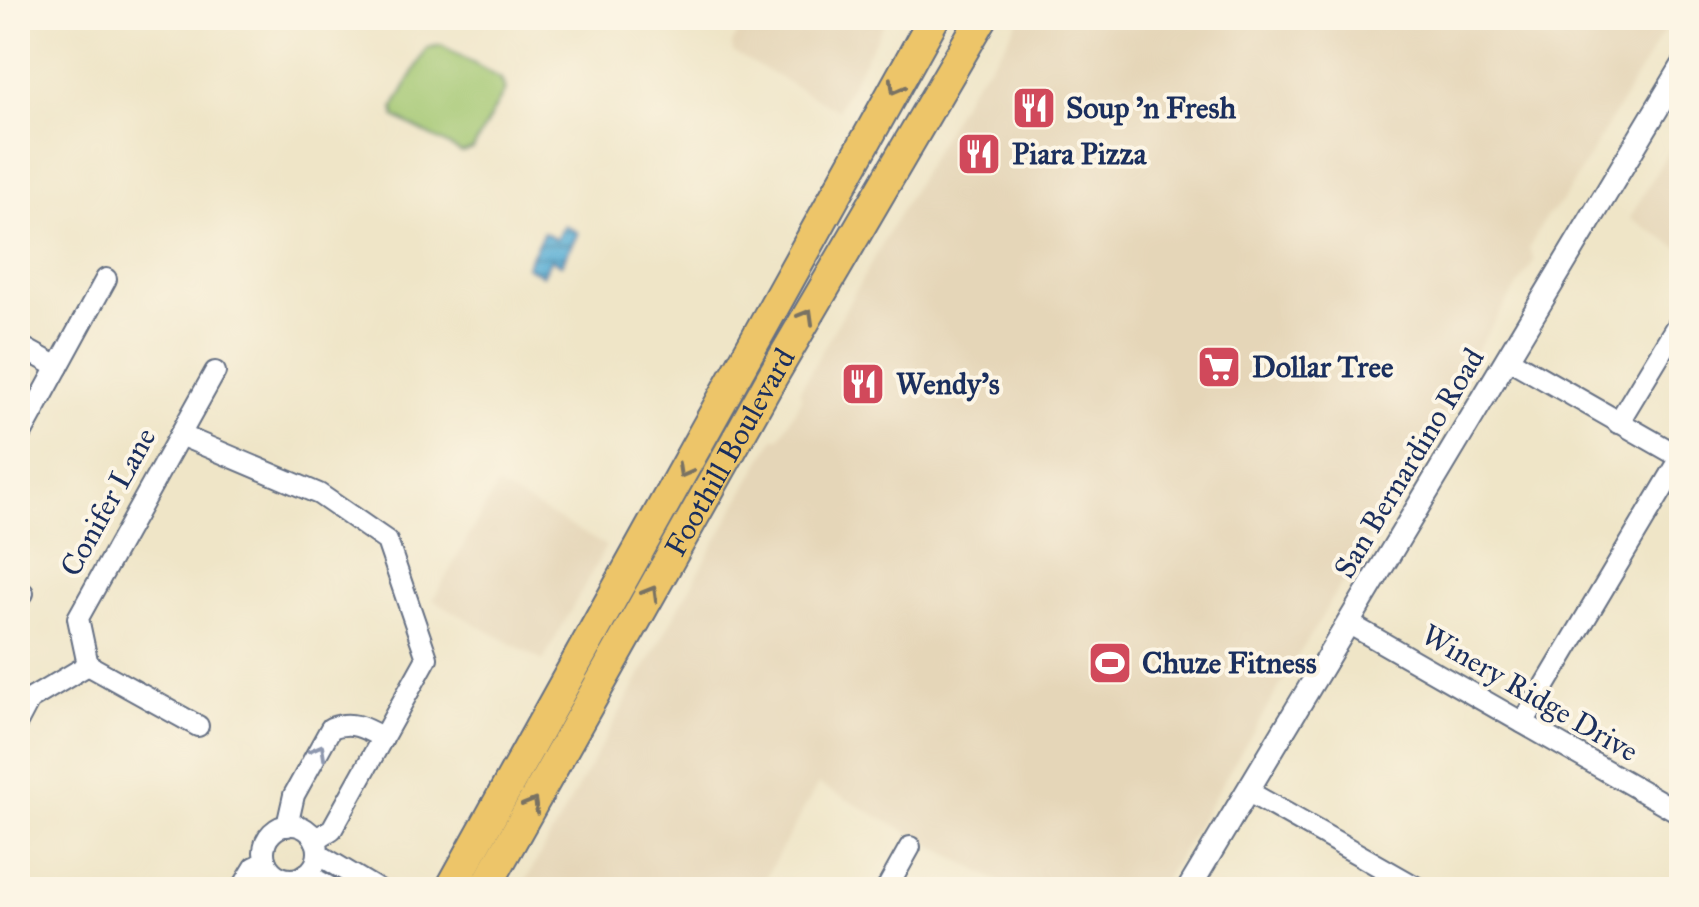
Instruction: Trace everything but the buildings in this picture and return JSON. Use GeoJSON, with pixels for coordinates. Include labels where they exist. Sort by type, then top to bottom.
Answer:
{"type":"FeatureCollection","features":[{"type":"Feature","properties":{"kind":"main road","name":"Foothill Boulevard"},"geometry":{"type":"LineString","coordinates":[[450,890],[934,18]]}},
{"type":"Feature","properties":{"kind":"main road","name":"Foothill Boulevard"},"geometry":{"type":"LineString","coordinates":[[484,890],[772,376],[982,18]]}},
{"type":"Feature","properties":{"kind":"street","name":"San Bernardino Road"},"geometry":{"type":"LineString","coordinates":[[1188,890],[1682,66]]}},
{"type":"Feature","properties":{"kind":"street"},"geometry":{"type":"LineString","coordinates":[[18,440],[106,280]]}},
{"type":"Feature","properties":{"kind":"street"},"geometry":{"type":"LineString","coordinates":[[1618,422],[1678,322]]}},
{"type":"Feature","properties":{"kind":"street"},"geometry":{"type":"LineString","coordinates":[[18,345],[58,367]]}},
{"type":"Feature","properties":{"kind":"street"},"geometry":{"type":"LineString","coordinates":[[1507,358],[1681,458],[1523,723]]}},
{"type":"Feature","properties":{"kind":"street","name":"Conifer Lane"},"geometry":{"type":"LineString","coordinates":[[88,665],[78,618],[214,372]]}},
{"type":"Feature","properties":{"kind":"street"},"geometry":{"type":"LineString","coordinates":[[180,434],[319,494],[387,541],[427,658],[332,830],[317,847],[315,865],[297,881]]}},
{"type":"Feature","properties":{"kind":"street","name":"Winery Ridge Drive"},"geometry":{"type":"LineString","coordinates":[[1348,623],[1682,814]]}},
{"type":"Feature","properties":{"kind":"street"},"geometry":{"type":"LineString","coordinates":[[18,720],[29,700],[88,665],[198,726]]}},
{"type":"Feature","properties":{"kind":"street"},"geometry":{"type":"LineString","coordinates":[[287,826],[294,795],[331,728],[359,724],[383,738]]}},
{"type":"Feature","properties":{"kind":"street"},"geometry":{"type":"LineString","coordinates":[[1247,792],[1421,890]]}},
{"type":"Feature","properties":{"kind":"street"},"geometry":{"type":"LineString","coordinates":[[334,890],[275,874],[266,862],[264,849],[272,833],[287,826],[304,828],[317,847],[378,890]]}},
{"type":"Feature","properties":{"kind":"street"},"geometry":{"type":"LineString","coordinates":[[886,890],[910,846]]}},
{"type":"Feature","properties":{"kind":"street"},"geometry":{"type":"LineString","coordinates":[[240,890],[255,867],[266,862]]}},
{"type":"Feature","properties":{"kind":"shaded area"},"geometry":{"type":"Polygon","coordinates":[[[746,18],[887,18],[837,110],[733,52],[732,44],[746,18]]]}},
{"type":"Feature","properties":{"kind":"shaded area"},"geometry":{"type":"Polygon","coordinates":[[[1020,18],[1661,18],[1665,29],[1562,202],[1546,217],[1529,248],[1534,261],[1461,374],[1457,390],[1159,889],[1013,889],[818,784],[759,889],[521,889],[774,438],[780,438],[801,399],[800,390],[969,89],[1003,47],[1020,18]]]}},
{"type":"Feature","properties":{"kind":"shaded area"},"geometry":{"type":"Polygon","coordinates":[[[1681,129],[1681,249],[1630,218],[1681,129]]]}},
{"type":"Feature","properties":{"kind":"shaded area"},"geometry":{"type":"Polygon","coordinates":[[[497,486],[606,546],[543,661],[433,600],[497,486]]]}},
{"type":"Feature","properties":{"kind":"green space"},"geometry":{"type":"Polygon","coordinates":[[[441,45],[501,79],[505,90],[473,149],[462,153],[395,117],[394,108],[427,48],[441,45]]]}},
{"type":"Feature","properties":{"kind":"water"},"geometry":{"type":"Polygon","coordinates":[[[564,225],[578,233],[561,264],[551,259],[542,275],[526,266],[544,232],[556,239],[564,225]]]}},
{"type":"Feature","properties":{"kind":"place","name":"Soup 'n Fresh"},"geometry":{"type":"Point","coordinates":[1034,108]}},
{"type":"Feature","properties":{"kind":"place","name":"Piara Pizza"},"geometry":{"type":"Point","coordinates":[979,154]}},
{"type":"Feature","properties":{"kind":"place","name":"Dollar Tree"},"geometry":{"type":"Point","coordinates":[1219,367]}},
{"type":"Feature","properties":{"kind":"place","name":"Wendy's"},"geometry":{"type":"Point","coordinates":[863,384]}},
{"type":"Feature","properties":{"kind":"place","name":"Chuze Fitness"},"geometry":{"type":"Point","coordinates":[1110,663]}}]}
